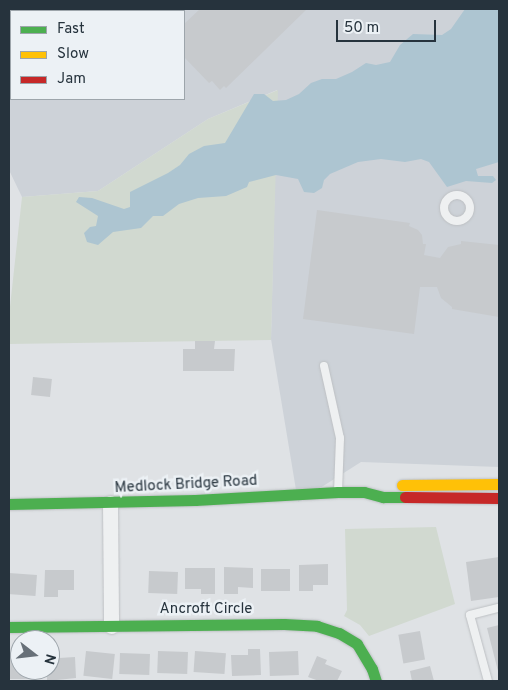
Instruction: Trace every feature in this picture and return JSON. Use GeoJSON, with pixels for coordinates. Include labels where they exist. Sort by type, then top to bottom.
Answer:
{"type":"FeatureCollection","features":[{"type":"Feature","properties":{"kind":"main road","name":"Medlock Bridge Road"},"geometry":{"type":"LineString","coordinates":[[364,492],[388,485],[499,484]]}},
{"type":"Feature","properties":{"kind":"main road","name":"Medlock Bridge Road"},"geometry":{"type":"LineString","coordinates":[[9,504],[110,503],[338,492],[364,492],[383,497],[499,498]]}},
{"type":"Feature","properties":{"kind":"main road","name":"Ancroft Circle"},"geometry":{"type":"LineString","coordinates":[[9,627],[284,624],[317,626],[339,633],[357,644],[372,669],[376,681]]}},
{"type":"Feature","properties":{"kind":"street"},"geometry":{"type":"LineString","coordinates":[[110,503],[111,626]]}},
{"type":"Feature","properties":{"kind":"lane"},"geometry":{"type":"LineString","coordinates":[[324,366],[340,438],[338,492]]}},
{"type":"Feature","properties":{"kind":"lane"},"geometry":{"type":"LineString","coordinates":[[488,681],[470,615],[499,608]]}},
{"type":"Feature","properties":{"kind":"shaded area"},"geometry":{"type":"Polygon","coordinates":[[[499,9],[499,467],[361,462],[298,502],[271,339],[277,90],[208,119],[98,191],[22,197],[9,170],[9,40],[10,100],[185,100],[185,10],[116,10],[499,9]]]}},
{"type":"Feature","properties":{"kind":"shaded area"},"geometry":{"type":"Polygon","coordinates":[[[278,90],[271,340],[9,344],[9,316],[22,197],[98,191],[208,119],[278,90]]]}},
{"type":"Feature","properties":{"kind":"shaded area"},"geometry":{"type":"Polygon","coordinates":[[[436,527],[455,604],[369,636],[360,625],[344,616],[347,610],[345,529],[436,527]]]}},
{"type":"Feature","properties":{"kind":"water"},"geometry":{"type":"Polygon","coordinates":[[[465,9],[499,9],[499,162],[476,169],[478,176],[493,176],[496,180],[492,183],[466,181],[447,187],[429,162],[421,159],[405,162],[381,159],[358,162],[330,174],[324,180],[322,188],[314,193],[304,192],[298,179],[276,175],[249,182],[247,187],[226,196],[198,198],[179,204],[163,216],[153,216],[141,228],[113,232],[98,245],[87,242],[84,233],[90,227],[96,226],[98,216],[76,202],[79,197],[92,198],[124,209],[130,207],[130,192],[168,173],[180,165],[189,154],[204,146],[225,143],[254,94],[264,94],[273,101],[286,100],[299,94],[311,83],[322,79],[336,79],[366,63],[376,65],[390,62],[400,45],[413,34],[442,35],[451,29],[465,9]]]}},
{"type":"Feature","properties":{"kind":"building"},"geometry":{"type":"Polygon","coordinates":[[[200,9],[307,9],[226,88],[224,86],[220,90],[212,81],[209,83],[185,58],[185,23],[200,9]]]}},
{"type":"Feature","properties":{"kind":"building"},"geometry":{"type":"Polygon","coordinates":[[[317,210],[410,223],[409,226],[418,230],[422,235],[423,244],[426,244],[424,255],[440,258],[448,247],[461,244],[461,241],[499,245],[499,317],[452,309],[441,298],[437,287],[420,287],[414,334],[303,319],[317,210]]]}},
{"type":"Feature","properties":{"kind":"building"},"geometry":{"type":"Polygon","coordinates":[[[195,341],[215,341],[214,349],[235,349],[234,371],[183,371],[183,349],[195,349],[195,341]]]}},
{"type":"Feature","properties":{"kind":"building"},"geometry":{"type":"Polygon","coordinates":[[[33,377],[52,379],[50,397],[31,395],[33,377]]]}},
{"type":"Feature","properties":{"kind":"building"},"geometry":{"type":"Polygon","coordinates":[[[499,557],[499,597],[471,601],[466,562],[499,557]]]}},
{"type":"Feature","properties":{"kind":"building"},"geometry":{"type":"Polygon","coordinates":[[[328,564],[328,585],[313,585],[313,591],[299,591],[299,565],[328,564]]]}},
{"type":"Feature","properties":{"kind":"building"},"geometry":{"type":"Polygon","coordinates":[[[224,567],[253,568],[253,588],[238,587],[238,594],[224,594],[224,567]]]}},
{"type":"Feature","properties":{"kind":"building"},"geometry":{"type":"Polygon","coordinates":[[[185,568],[215,568],[215,594],[201,594],[201,589],[185,589],[185,568]]]}},
{"type":"Feature","properties":{"kind":"building"},"geometry":{"type":"Polygon","coordinates":[[[261,569],[290,569],[290,591],[261,591],[261,569]]]}},
{"type":"Feature","properties":{"kind":"building"},"geometry":{"type":"Polygon","coordinates":[[[45,570],[74,570],[74,590],[58,590],[58,597],[44,597],[45,570]]]}},
{"type":"Feature","properties":{"kind":"building"},"geometry":{"type":"Polygon","coordinates":[[[149,571],[178,572],[177,594],[148,593],[149,571]]]}},
{"type":"Feature","properties":{"kind":"building"},"geometry":{"type":"Polygon","coordinates":[[[9,573],[37,575],[35,596],[9,594],[9,573]]]}},
{"type":"Feature","properties":{"kind":"building"},"geometry":{"type":"Polygon","coordinates":[[[499,625],[499,675],[487,628],[499,625]]]}},
{"type":"Feature","properties":{"kind":"building"},"geometry":{"type":"Polygon","coordinates":[[[420,631],[425,660],[403,663],[398,635],[420,631]]]}},
{"type":"Feature","properties":{"kind":"building"},"geometry":{"type":"Polygon","coordinates":[[[248,649],[260,649],[261,675],[232,676],[231,655],[248,655],[248,649]]]}},
{"type":"Feature","properties":{"kind":"building"},"geometry":{"type":"Polygon","coordinates":[[[86,651],[115,654],[112,679],[83,676],[86,651]]]}},
{"type":"Feature","properties":{"kind":"building"},"geometry":{"type":"Polygon","coordinates":[[[158,651],[188,652],[187,674],[157,673],[158,651]]]}},
{"type":"Feature","properties":{"kind":"building"},"geometry":{"type":"Polygon","coordinates":[[[195,651],[226,653],[224,674],[194,672],[195,651]]]}},
{"type":"Feature","properties":{"kind":"building"},"geometry":{"type":"Polygon","coordinates":[[[298,651],[299,675],[270,676],[269,652],[298,651]]]}},
{"type":"Feature","properties":{"kind":"building"},"geometry":{"type":"Polygon","coordinates":[[[120,653],[150,654],[149,675],[119,674],[120,653]]]}},
{"type":"Feature","properties":{"kind":"building"},"geometry":{"type":"Polygon","coordinates":[[[317,656],[327,660],[325,664],[342,671],[337,681],[319,681],[308,677],[317,656]]]}},
{"type":"Feature","properties":{"kind":"building"},"geometry":{"type":"Polygon","coordinates":[[[75,657],[76,678],[60,680],[60,658],[75,657]]]}},
{"type":"Feature","properties":{"kind":"building"},"geometry":{"type":"Polygon","coordinates":[[[430,666],[434,681],[412,681],[410,671],[430,666]]]}},
{"type":"Feature","properties":{"kind":"traffic: fast"},"geometry":{"type":"LineString","coordinates":[[9,504],[195,500],[338,492],[364,492],[383,497],[405,497]]}},
{"type":"Feature","properties":{"kind":"traffic: fast"},"geometry":{"type":"LineString","coordinates":[[9,627],[284,624],[317,626],[339,633],[357,644],[372,669],[376,681]]}},
{"type":"Feature","properties":{"kind":"traffic: slow"},"geometry":{"type":"LineString","coordinates":[[402,485],[499,484]]}},
{"type":"Feature","properties":{"kind":"traffic: jam"},"geometry":{"type":"LineString","coordinates":[[405,497],[499,498]]}}]}
